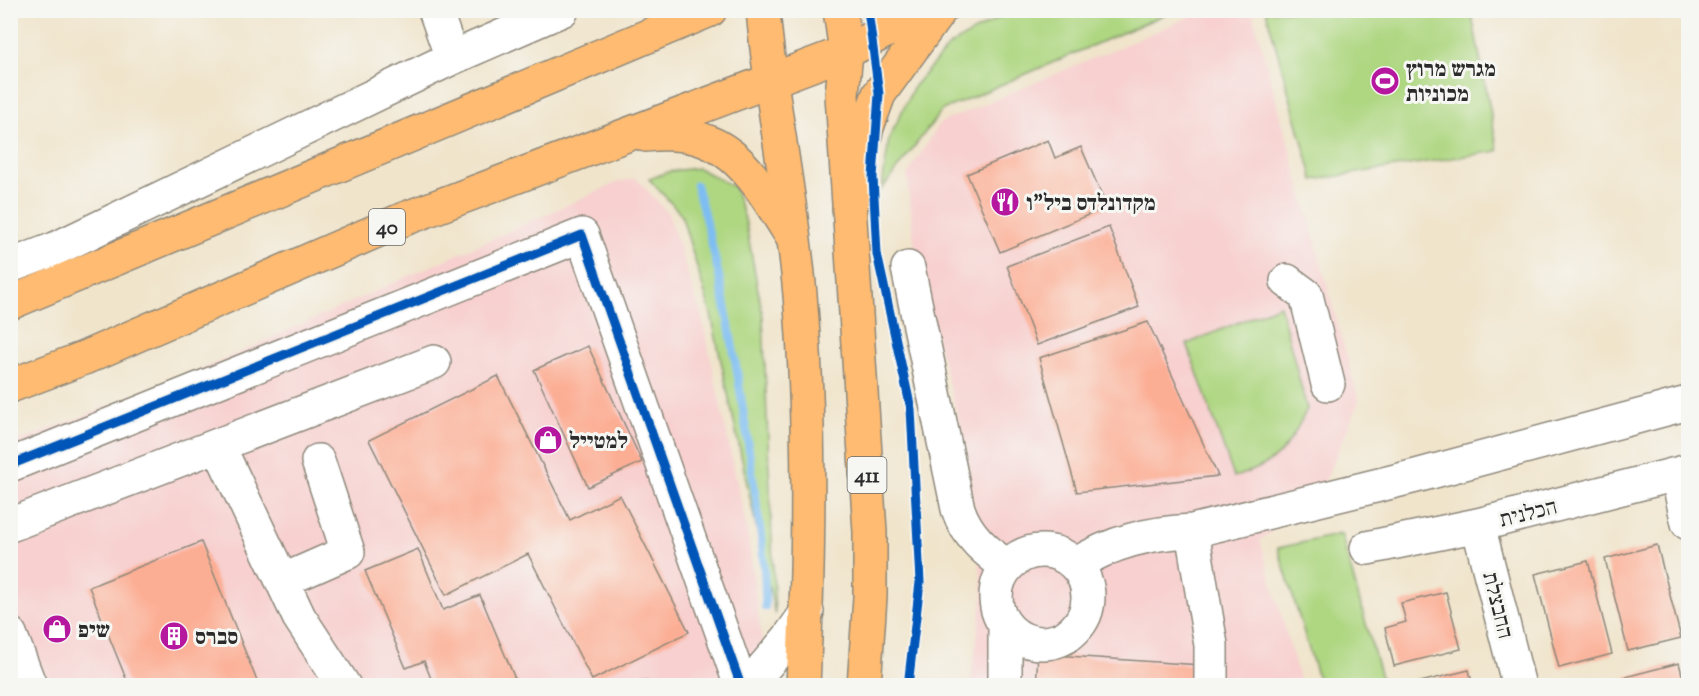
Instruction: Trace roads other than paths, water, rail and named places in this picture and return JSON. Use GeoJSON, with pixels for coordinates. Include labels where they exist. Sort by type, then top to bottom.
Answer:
{"type":"FeatureCollection","features":[{"type":"Feature","properties":{"kind":"main road"},"geometry":{"type":"LineString","coordinates":[[763,10],[769,80],[800,294],[808,423],[807,612],[803,686]]}},
{"type":"Feature","properties":{"kind":"main road","name":"411"},"geometry":{"type":"LineString","coordinates":[[840,10],[846,52],[842,95],[870,532],[870,597],[864,686]]}},
{"type":"Feature","properties":{"kind":"main road","name":"40"},"geometry":{"type":"LineString","coordinates":[[10,386],[84,358],[404,219],[846,52],[926,10]]}},
{"type":"Feature","properties":{"kind":"main road"},"geometry":{"type":"LineString","coordinates":[[849,211],[867,127],[879,94],[940,10]]}},
{"type":"Feature","properties":{"kind":"main road"},"geometry":{"type":"LineString","coordinates":[[10,303],[696,12]]}},
{"type":"Feature","properties":{"kind":"main road"},"geometry":{"type":"LineString","coordinates":[[611,139],[669,132],[695,135],[721,147],[762,188],[793,238]]}},
{"type":"Feature","properties":{"kind":"street"},"geometry":{"type":"LineString","coordinates":[[435,10],[452,58]]}},
{"type":"Feature","properties":{"kind":"street"},"geometry":{"type":"LineString","coordinates":[[10,266],[55,249],[452,58],[561,10]]}},
{"type":"Feature","properties":{"kind":"street"},"geometry":{"type":"LineString","coordinates":[[10,465],[582,235],[741,686]]}},
{"type":"Feature","properties":{"kind":"street"},"geometry":{"type":"LineString","coordinates":[[908,268],[958,509],[964,527],[982,548],[1007,567]]}},
{"type":"Feature","properties":{"kind":"street"},"geometry":{"type":"LineString","coordinates":[[1287,281],[1306,295],[1328,384]]}},
{"type":"Feature","properties":{"kind":"street"},"geometry":{"type":"LineString","coordinates":[[10,525],[434,362]]}},
{"type":"Feature","properties":{"kind":"street"},"geometry":{"type":"LineString","coordinates":[[1075,565],[1098,551],[1130,539],[1155,533],[1192,531],[1416,476],[1689,403]]}},
{"type":"Feature","properties":{"kind":"street"},"geometry":{"type":"LineString","coordinates":[[218,445],[299,617],[344,686]]}},
{"type":"Feature","properties":{"kind":"street"},"geometry":{"type":"LineString","coordinates":[[282,581],[348,552],[318,461]]}},
{"type":"Feature","properties":{"kind":"street"},"geometry":{"type":"LineString","coordinates":[[1683,473],[1689,523]]}},
{"type":"Feature","properties":{"kind":"street","name":"הכלנית"},"geometry":{"type":"LineString","coordinates":[[1367,548],[1478,525],[1683,473]]}},
{"type":"Feature","properties":{"kind":"street","name":"החבצלת"},"geometry":{"type":"LineString","coordinates":[[1478,525],[1519,686]]}},
{"type":"Feature","properties":{"kind":"street"},"geometry":{"type":"LineString","coordinates":[[1192,531],[1211,645],[1210,686]]}},
{"type":"Feature","properties":{"kind":"street"},"geometry":{"type":"LineString","coordinates":[[1005,626],[1024,639],[1047,643],[1061,640],[1082,620],[1087,606],[1088,591],[1084,577],[1075,565],[1063,556],[1049,552],[1033,552],[1018,557],[1007,567],[999,581],[996,596],[998,612],[1005,626],[1005,686]]}},
{"type":"Feature","properties":{"kind":"street"},"geometry":{"type":"LineString","coordinates":[[748,686],[788,639],[807,612]]}},
{"type":"Feature","properties":{"kind":"street"},"geometry":{"type":"LineString","coordinates":[[10,634],[30,686]]}},
{"type":"Feature","properties":{"kind":"street"},"geometry":{"type":"LineString","coordinates":[[1015,686],[1030,658],[1047,643]]}},
{"type":"Feature","properties":{"kind":"waterway"},"geometry":{"type":"LineString","coordinates":[[696,185],[721,286],[740,388],[760,532],[765,607]]}},
{"type":"Feature","properties":{"kind":"place","name":"מגרש מרוץ מכוניות"},"geometry":{"type":"Point","coordinates":[1385,81]}},
{"type":"Feature","properties":{"kind":"place","name":"מקדונלדס ביל\"ו"},"geometry":{"type":"Point","coordinates":[1005,202]}},
{"type":"Feature","properties":{"kind":"place","name":"למטייל"},"geometry":{"type":"Point","coordinates":[548,440]}},
{"type":"Feature","properties":{"kind":"place","name":"שיפ"},"geometry":{"type":"Point","coordinates":[57,629]}},
{"type":"Feature","properties":{"kind":"place","name":"סברס"},"geometry":{"type":"Point","coordinates":[174,636]}}]}
